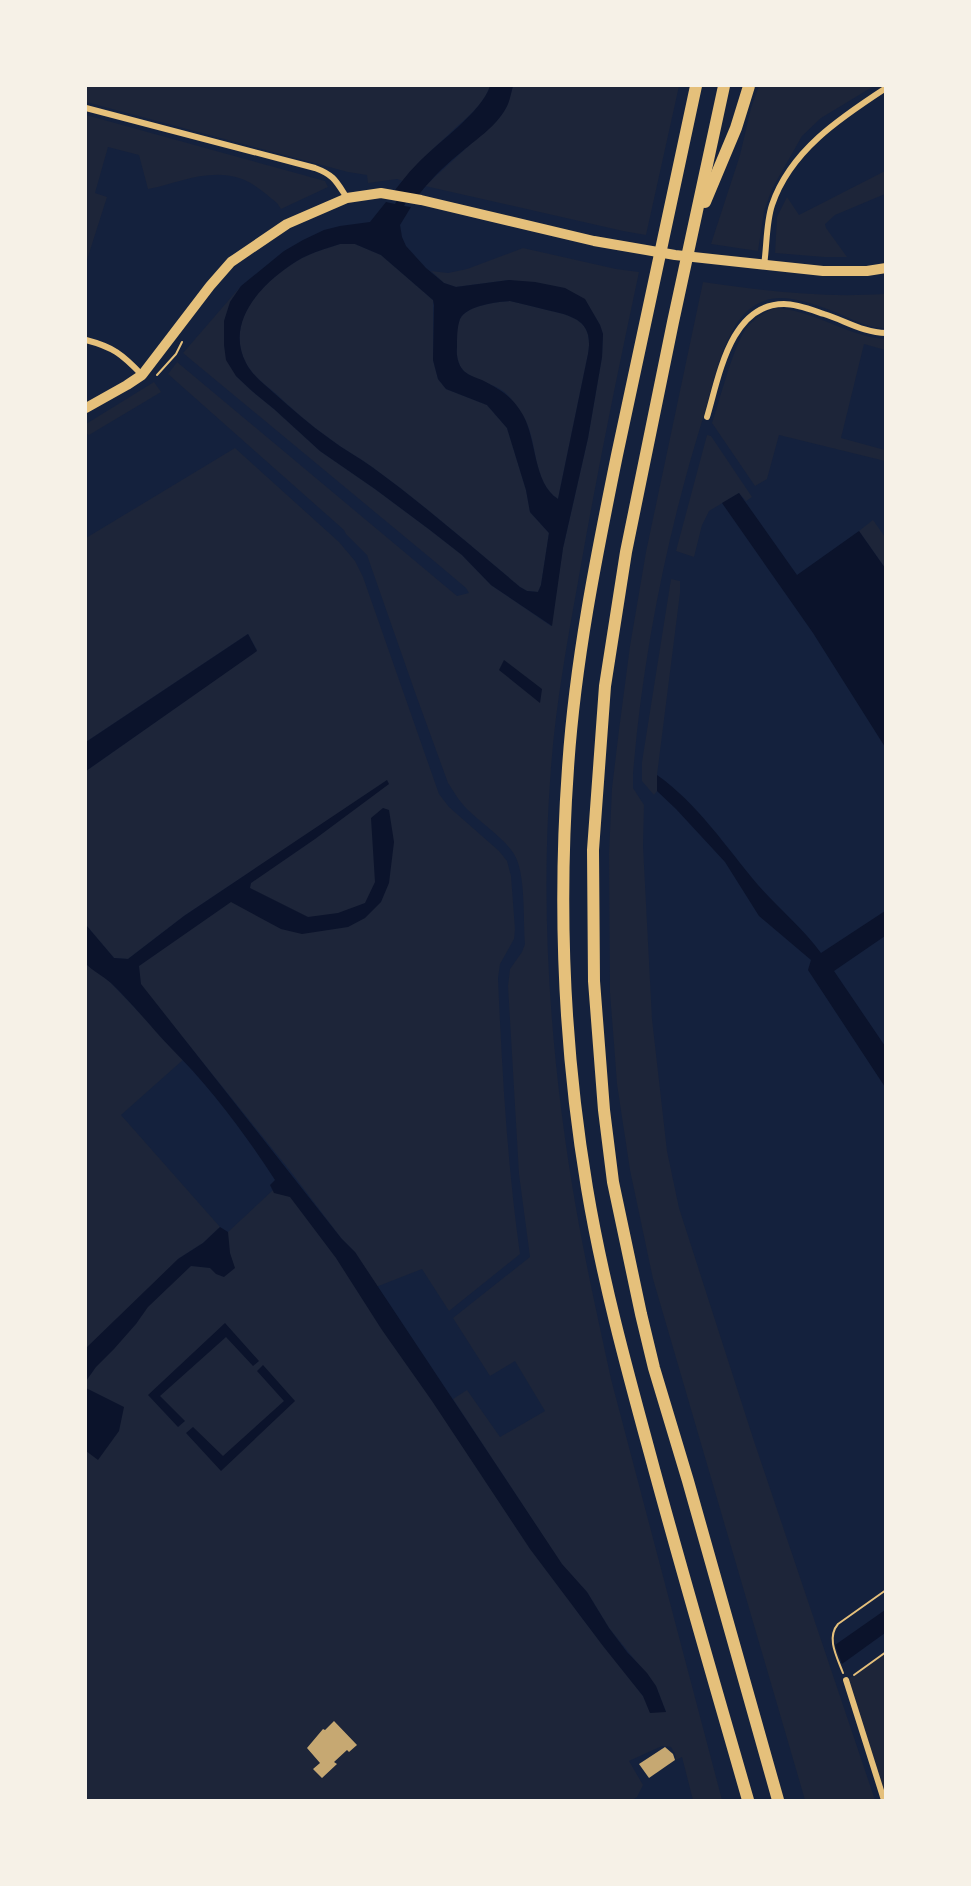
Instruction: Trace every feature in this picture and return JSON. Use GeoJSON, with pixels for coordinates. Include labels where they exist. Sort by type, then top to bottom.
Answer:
{"type":"FeatureCollection","features":[{"type":"Feature","properties":{"kind":"highway"},"geometry":{"type":"LineString","coordinates":[[696,86],[624,421],[587,614],[568,766],[565,852],[566,981],[576,1111],[587,1188],[601,1259],[631,1386],[747,1800]]}},
{"type":"Feature","properties":{"kind":"highway"},"geometry":{"type":"LineString","coordinates":[[724,86],[626,552],[605,686],[593,850],[594,981],[604,1110],[613,1182],[644,1324],[654,1368],[778,1800]]}},
{"type":"Feature","properties":{"kind":"highway"},"geometry":{"type":"LineString","coordinates":[[692,232],[735,128],[749,86]]}},
{"type":"Feature","properties":{"kind":"main road"},"geometry":{"type":"LineString","coordinates":[[86,408],[127,386],[142,375],[147,365],[231,262],[287,224],[347,198],[381,193],[421,200],[594,241],[675,255],[823,271],[867,271],[885,268]]}},
{"type":"Feature","properties":{"kind":"street"},"geometry":{"type":"LineString","coordinates":[[764,266],[771,207],[789,169],[825,131],[885,88]]}},
{"type":"Feature","properties":{"kind":"street"},"geometry":{"type":"LineString","coordinates":[[86,108],[315,168],[328,173],[337,180],[347,198]]}},
{"type":"Feature","properties":{"kind":"street"},"geometry":{"type":"LineString","coordinates":[[707,417],[729,345],[740,327],[758,309],[785,303],[825,314],[871,332],[885,333]]}},
{"type":"Feature","properties":{"kind":"street"},"geometry":{"type":"LineString","coordinates":[[86,340],[105,345],[122,355],[142,375]]}},
{"type":"Feature","properties":{"kind":"street"},"geometry":{"type":"LineString","coordinates":[[846,1680],[884,1800]]}},
{"type":"Feature","properties":{"kind":"path"},"geometry":{"type":"LineString","coordinates":[[153,379],[176,354],[184,339]]}},
{"type":"Feature","properties":{"kind":"path"},"geometry":{"type":"LineString","coordinates":[[885,1590],[838,1624],[832,1636],[846,1680],[885,1652]]}},
{"type":"Feature","properties":{"kind":"shaded area"},"geometry":{"type":"Polygon","coordinates":[[[86,86],[490,86],[477,107],[429,152],[403,181],[397,179],[368,183],[367,175],[348,172],[86,102],[86,86]]]}},
{"type":"Feature","properties":{"kind":"shaded area"},"geometry":{"type":"Polygon","coordinates":[[[490,86],[513,86],[507,105],[497,121],[441,170],[414,201],[407,200],[404,206],[411,207],[400,225],[406,246],[426,268],[444,283],[456,287],[509,280],[565,288],[585,299],[600,325],[603,334],[602,357],[588,438],[563,548],[552,626],[491,585],[462,555],[375,489],[320,451],[236,376],[226,360],[224,345],[224,321],[230,302],[241,286],[284,251],[303,240],[324,230],[370,222],[386,202],[395,204],[398,198],[390,197],[406,176],[469,117],[490,86]],[[340,244],[302,258],[263,288],[244,316],[240,331],[240,347],[246,363],[258,379],[315,428],[410,496],[520,587],[527,591],[538,592],[549,533],[530,512],[526,490],[507,428],[487,405],[446,389],[438,379],[433,360],[433,300],[381,255],[355,244],[340,244]],[[510,301],[475,307],[464,314],[460,319],[458,329],[458,361],[465,372],[500,390],[519,408],[527,425],[544,483],[558,499],[588,354],[588,334],[580,322],[566,315],[510,301]]]}},
{"type":"Feature","properties":{"kind":"shaded area"},"geometry":{"type":"Polygon","coordinates":[[[513,86],[679,86],[646,235],[425,186],[499,118],[506,108],[513,86]]]}},
{"type":"Feature","properties":{"kind":"shaded area"},"geometry":{"type":"Polygon","coordinates":[[[759,86],[874,86],[821,118],[802,136],[772,189],[764,211],[758,251],[711,244],[740,155],[751,108],[759,86]]]}},
{"type":"Feature","properties":{"kind":"shaded area"},"geometry":{"type":"Polygon","coordinates":[[[86,115],[325,181],[328,187],[281,209],[277,203],[256,187],[242,179],[230,176],[206,175],[148,189],[139,155],[108,147],[95,193],[107,197],[86,263],[86,115]]]}},
{"type":"Feature","properties":{"kind":"shaded area"},"geometry":{"type":"Polygon","coordinates":[[[885,171],[885,194],[835,215],[825,224],[847,257],[775,253],[777,217],[787,197],[799,215],[885,171]]]}},
{"type":"Feature","properties":{"kind":"shaded area"},"geometry":{"type":"Polygon","coordinates":[[[340,244],[355,244],[381,255],[433,300],[433,360],[438,379],[446,389],[487,405],[507,428],[526,490],[530,512],[549,533],[538,592],[527,591],[520,587],[410,496],[315,428],[258,379],[246,363],[240,346],[240,330],[244,315],[252,301],[263,288],[289,266],[307,256],[340,244]]]}},
{"type":"Feature","properties":{"kind":"shaded area"},"geometry":{"type":"Polygon","coordinates":[[[523,248],[639,272],[592,504],[554,732],[546,889],[550,996],[560,1103],[580,1230],[597,1316],[611,1379],[722,1800],[693,1800],[682,1757],[676,1760],[671,1747],[662,1746],[629,1761],[643,1785],[637,1797],[632,1800],[86,1800],[86,964],[109,981],[184,1059],[121,1115],[220,1227],[203,1243],[178,1259],[177,1273],[228,1232],[286,1178],[579,1614],[643,1696],[650,1712],[666,1712],[656,1686],[609,1628],[587,1592],[562,1565],[453,1399],[467,1390],[500,1437],[545,1411],[515,1361],[490,1376],[453,1318],[530,1257],[519,1174],[508,986],[510,969],[525,944],[522,884],[518,862],[498,836],[459,800],[448,783],[367,555],[344,530],[168,374],[177,362],[457,596],[469,593],[440,566],[183,353],[241,286],[230,302],[236,376],[320,451],[375,489],[462,555],[491,585],[551,626],[563,548],[588,438],[602,357],[603,334],[600,325],[585,300],[509,280],[456,287],[444,283],[431,271],[448,273],[467,269],[523,248]]]}},
{"type":"Feature","properties":{"kind":"shaded area"},"geometry":{"type":"Polygon","coordinates":[[[703,282],[793,293],[884,294],[886,296],[885,328],[864,324],[806,302],[780,298],[764,301],[750,309],[740,319],[728,338],[690,462],[658,594],[643,684],[633,774],[633,788],[644,805],[643,846],[652,1019],[667,1151],[679,1208],[753,1438],[875,1800],[805,1800],[653,1279],[630,1170],[617,1084],[610,993],[609,854],[612,788],[630,646],[646,552],[703,282]]]}},
{"type":"Feature","properties":{"kind":"shaded area"},"geometry":{"type":"Polygon","coordinates":[[[510,301],[566,315],[580,322],[588,334],[588,354],[558,499],[543,482],[528,426],[516,406],[503,391],[465,372],[458,361],[457,329],[464,314],[475,307],[510,301]]]}},
{"type":"Feature","properties":{"kind":"shaded area"},"geometry":{"type":"Polygon","coordinates":[[[775,308],[804,313],[858,334],[885,339],[885,350],[864,344],[841,438],[885,450],[885,461],[779,435],[767,479],[755,486],[712,423],[743,334],[754,320],[775,308]]]}},
{"type":"Feature","properties":{"kind":"shaded area"},"geometry":{"type":"Polygon","coordinates":[[[154,382],[161,392],[89,435],[86,433],[86,424],[154,382]]]}},
{"type":"Feature","properties":{"kind":"shaded area"},"geometry":{"type":"Polygon","coordinates":[[[707,435],[711,436],[752,497],[746,501],[739,493],[709,511],[702,525],[694,557],[676,551],[707,435]]]}},
{"type":"Feature","properties":{"kind":"shaded area"},"geometry":{"type":"Polygon","coordinates":[[[235,448],[339,542],[355,561],[363,577],[439,794],[449,807],[499,851],[507,861],[511,876],[514,939],[500,964],[498,978],[506,1116],[520,1254],[449,1311],[422,1269],[376,1287],[355,1252],[341,1238],[291,1172],[130,972],[249,888],[250,883],[387,781],[184,916],[128,959],[114,958],[86,925],[86,771],[257,650],[248,634],[86,742],[86,538],[235,448]]]}},
{"type":"Feature","properties":{"kind":"shaded area"},"geometry":{"type":"Polygon","coordinates":[[[739,493],[797,575],[859,531],[885,568],[885,747],[813,633],[722,503],[739,493]]]}},
{"type":"Feature","properties":{"kind":"shaded area"},"geometry":{"type":"Polygon","coordinates":[[[873,520],[885,537],[885,568],[859,531],[873,520]]]}},
{"type":"Feature","properties":{"kind":"shaded area"},"geometry":{"type":"Polygon","coordinates":[[[671,579],[680,581],[680,593],[657,775],[657,791],[654,795],[642,781],[642,762],[671,579]]]}},
{"type":"Feature","properties":{"kind":"shaded area"},"geometry":{"type":"Polygon","coordinates":[[[248,634],[257,651],[86,771],[86,742],[248,634]]]}},
{"type":"Feature","properties":{"kind":"shaded area"},"geometry":{"type":"Polygon","coordinates":[[[504,660],[542,689],[540,703],[499,670],[504,660]]]}},
{"type":"Feature","properties":{"kind":"shaded area"},"geometry":{"type":"Polygon","coordinates":[[[657,775],[672,786],[699,813],[758,885],[821,953],[885,911],[885,936],[834,971],[885,1046],[885,1087],[808,970],[811,960],[759,916],[725,862],[657,791],[657,775]]]}},
{"type":"Feature","properties":{"kind":"shaded area"},"geometry":{"type":"Polygon","coordinates":[[[387,780],[389,784],[251,883],[250,888],[308,917],[338,913],[365,903],[375,882],[371,818],[383,808],[389,810],[394,842],[389,883],[381,902],[365,918],[348,927],[302,934],[281,929],[231,902],[139,966],[141,984],[341,1238],[355,1252],[562,1564],[587,1592],[609,1628],[656,1686],[666,1712],[650,1713],[643,1696],[530,1549],[336,1258],[290,1197],[274,1193],[270,1185],[275,1180],[226,1110],[126,998],[86,964],[86,925],[114,958],[128,959],[184,916],[387,780]]]}},
{"type":"Feature","properties":{"kind":"shaded area"},"geometry":{"type":"Polygon","coordinates":[[[220,1227],[228,1232],[230,1253],[235,1268],[224,1277],[216,1274],[210,1268],[191,1266],[148,1307],[86,1381],[86,1348],[178,1259],[203,1243],[220,1227]]]}},
{"type":"Feature","properties":{"kind":"shaded area"},"geometry":{"type":"Polygon","coordinates":[[[225,1323],[259,1361],[253,1366],[226,1337],[160,1396],[185,1421],[178,1427],[148,1395],[225,1323]]]}},
{"type":"Feature","properties":{"kind":"shaded area"},"geometry":{"type":"Polygon","coordinates":[[[263,1365],[295,1401],[221,1471],[186,1433],[193,1427],[223,1456],[284,1401],[257,1371],[263,1365]]]}},
{"type":"Feature","properties":{"kind":"shaded area"},"geometry":{"type":"Polygon","coordinates":[[[86,1388],[124,1407],[119,1431],[98,1460],[86,1451],[86,1388]]]}},
{"type":"Feature","properties":{"kind":"shaded area"},"geometry":{"type":"Polygon","coordinates":[[[885,1610],[885,1633],[842,1664],[835,1645],[885,1610]]]}},
{"type":"Feature","properties":{"kind":"shaded area"},"geometry":{"type":"Polygon","coordinates":[[[885,1653],[885,1795],[848,1679],[885,1653]]]}},
{"type":"Feature","properties":{"kind":"building"},"geometry":{"type":"Polygon","coordinates":[[[334,1721],[357,1745],[349,1752],[347,1750],[334,1762],[337,1764],[322,1778],[313,1769],[320,1763],[307,1748],[323,1729],[325,1730],[334,1721]]]}},
{"type":"Feature","properties":{"kind":"building"},"geometry":{"type":"Polygon","coordinates":[[[665,1747],[673,1754],[675,1760],[649,1778],[639,1764],[665,1747]]]}}]}
